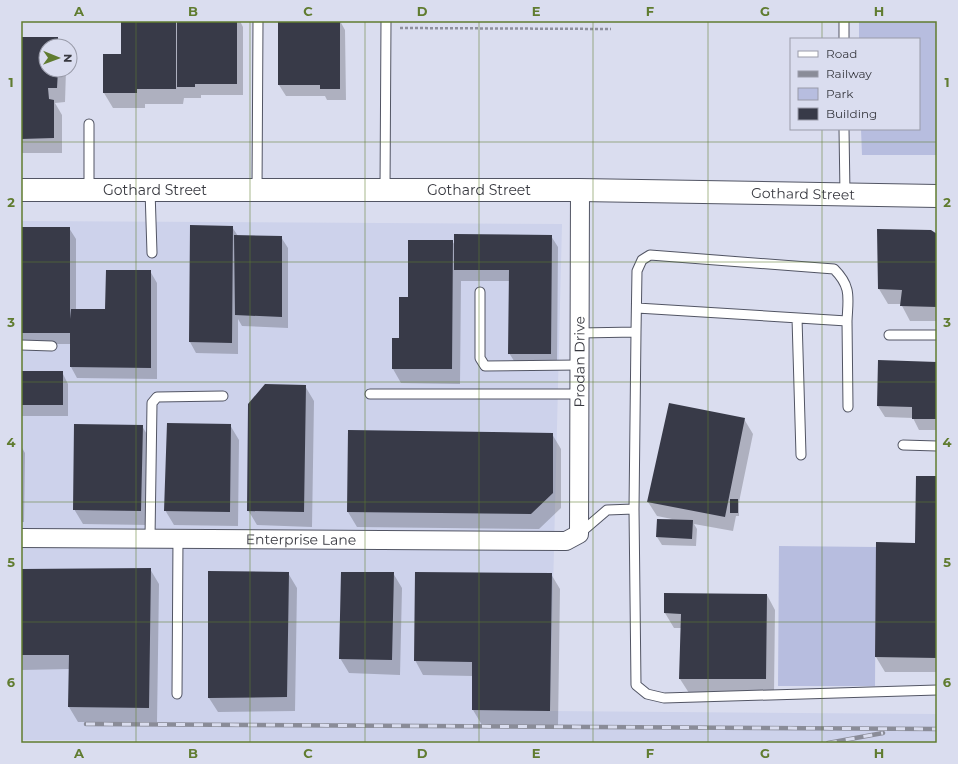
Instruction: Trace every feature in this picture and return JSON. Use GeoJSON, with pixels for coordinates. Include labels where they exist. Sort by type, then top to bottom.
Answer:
{"type":"FeatureCollection","features":[{"type":"Feature","properties":{"kind":"street","name":"Gothard Street"},"geometry":{"type":"LineString","coordinates":[[21,190],[580,190],[937,196]]}},
{"type":"Feature","properties":{"kind":"street","name":"Prodan Drive"},"geometry":{"type":"LineString","coordinates":[[579,534],[580,190]]}},
{"type":"Feature","properties":{"kind":"street","name":"Enterprise Lane"},"geometry":{"type":"LineString","coordinates":[[21,538],[566,541],[579,534]]}},
{"type":"Feature","properties":{"kind":"lane"},"geometry":{"type":"LineString","coordinates":[[257,190],[258,21]]}},
{"type":"Feature","properties":{"kind":"lane"},"geometry":{"type":"LineString","coordinates":[[844,21],[844,38]]}},
{"type":"Feature","properties":{"kind":"lane"},"geometry":{"type":"LineString","coordinates":[[385,190],[386,24]]}},
{"type":"Feature","properties":{"kind":"lane"},"geometry":{"type":"LineString","coordinates":[[88,190],[89,124]]}},
{"type":"Feature","properties":{"kind":"lane"},"geometry":{"type":"LineString","coordinates":[[844,130],[845,194]]}},
{"type":"Feature","properties":{"kind":"lane"},"geometry":{"type":"LineString","coordinates":[[150,190],[152,253]]}},
{"type":"Feature","properties":{"kind":"lane"},"geometry":{"type":"LineString","coordinates":[[848,407],[848,288],[844,278],[834,269],[650,255],[642,260],[638,271],[636,308],[634,509],[636,686],[647,694],[664,698],[937,690]]}},
{"type":"Feature","properties":{"kind":"lane"},"geometry":{"type":"LineString","coordinates":[[480,292],[480,358],[485,366],[579,365]]}},
{"type":"Feature","properties":{"kind":"lane"},"geometry":{"type":"LineString","coordinates":[[636,308],[847,322]]}},
{"type":"Feature","properties":{"kind":"lane"},"geometry":{"type":"LineString","coordinates":[[797,318],[801,456]]}},
{"type":"Feature","properties":{"kind":"lane"},"geometry":{"type":"LineString","coordinates":[[580,333],[636,332]]}},
{"type":"Feature","properties":{"kind":"lane"},"geometry":{"type":"LineString","coordinates":[[888,335],[937,335]]}},
{"type":"Feature","properties":{"kind":"lane"},"geometry":{"type":"LineString","coordinates":[[21,345],[52,346]]}},
{"type":"Feature","properties":{"kind":"lane"},"geometry":{"type":"LineString","coordinates":[[370,394],[580,394]]}},
{"type":"Feature","properties":{"kind":"lane"},"geometry":{"type":"LineString","coordinates":[[150,538],[152,403],[157,397],[223,396]]}},
{"type":"Feature","properties":{"kind":"lane"},"geometry":{"type":"LineString","coordinates":[[903,445],[937,446]]}},
{"type":"Feature","properties":{"kind":"lane"},"geometry":{"type":"LineString","coordinates":[[579,534],[607,510],[634,509]]}},
{"type":"Feature","properties":{"kind":"lane"},"geometry":{"type":"LineString","coordinates":[[177,694],[178,538]]}},
{"type":"Feature","properties":{"kind":"path"},"geometry":{"type":"LineString","coordinates":[[386,24],[611,29]]}},
{"type":"Feature","properties":{"kind":"shaded area"},"geometry":{"type":"Polygon","coordinates":[[[21,221],[562,224],[550,711],[937,714],[937,743],[21,740],[21,221]]]}},
{"type":"Feature","properties":{"kind":"green space"},"geometry":{"type":"Polygon","coordinates":[[[859,21],[937,21],[937,155],[862,155],[861,130],[920,130],[920,38],[859,38],[859,21]]]}},
{"type":"Feature","properties":{"kind":"green space"},"geometry":{"type":"Polygon","coordinates":[[[779,546],[876,547],[875,686],[778,686],[779,546]]]}},
{"type":"Feature","properties":{"kind":"building"},"geometry":{"type":"Polygon","coordinates":[[[121,21],[176,21],[176,89],[137,89],[137,93],[103,93],[103,54],[121,54],[121,21]]]}},
{"type":"Feature","properties":{"kind":"building"},"geometry":{"type":"Polygon","coordinates":[[[177,21],[237,21],[237,84],[195,84],[195,87],[177,87],[177,21]]]}},
{"type":"Feature","properties":{"kind":"building"},"geometry":{"type":"Polygon","coordinates":[[[278,21],[340,21],[340,89],[320,89],[320,85],[278,85],[278,21]]]}},
{"type":"Feature","properties":{"kind":"building"},"geometry":{"type":"Polygon","coordinates":[[[21,37],[58,37],[38,38],[38,78],[58,78],[57,88],[48,88],[49,99],[54,100],[54,138],[21,139],[21,37]]]}},
{"type":"Feature","properties":{"kind":"building"},"geometry":{"type":"Polygon","coordinates":[[[190,225],[233,226],[232,343],[189,342],[190,225]]]}},
{"type":"Feature","properties":{"kind":"building"},"geometry":{"type":"Polygon","coordinates":[[[21,227],[70,227],[70,319],[71,309],[105,309],[106,270],[151,270],[151,368],[70,367],[70,333],[21,333],[21,227]]]}},
{"type":"Feature","properties":{"kind":"building"},"geometry":{"type":"Polygon","coordinates":[[[877,229],[931,230],[937,234],[937,307],[900,306],[902,290],[878,289],[877,229]]]}},
{"type":"Feature","properties":{"kind":"building"},"geometry":{"type":"Polygon","coordinates":[[[454,234],[552,235],[551,354],[508,354],[509,270],[454,270],[454,234]]]}},
{"type":"Feature","properties":{"kind":"building"},"geometry":{"type":"Polygon","coordinates":[[[234,235],[282,236],[282,317],[235,315],[234,235]]]}},
{"type":"Feature","properties":{"kind":"building"},"geometry":{"type":"Polygon","coordinates":[[[408,240],[453,240],[452,369],[392,369],[392,338],[399,338],[399,297],[408,297],[408,240]]]}},
{"type":"Feature","properties":{"kind":"building"},"geometry":{"type":"Polygon","coordinates":[[[878,360],[937,362],[937,419],[912,419],[912,407],[877,406],[878,360]]]}},
{"type":"Feature","properties":{"kind":"building"},"geometry":{"type":"Polygon","coordinates":[[[21,371],[63,371],[63,405],[21,405],[21,371]]]}},
{"type":"Feature","properties":{"kind":"building"},"geometry":{"type":"Polygon","coordinates":[[[265,384],[306,385],[304,512],[247,511],[248,404],[265,384]]]}},
{"type":"Feature","properties":{"kind":"building"},"geometry":{"type":"Polygon","coordinates":[[[669,403],[745,418],[725,517],[647,502],[669,403]]]}},
{"type":"Feature","properties":{"kind":"building"},"geometry":{"type":"Polygon","coordinates":[[[167,423],[231,424],[230,512],[164,511],[167,423]]]}},
{"type":"Feature","properties":{"kind":"building"},"geometry":{"type":"Polygon","coordinates":[[[74,424],[143,425],[141,511],[73,510],[74,424]]]}},
{"type":"Feature","properties":{"kind":"building"},"geometry":{"type":"Polygon","coordinates":[[[348,430],[553,433],[553,493],[531,514],[347,512],[348,430]]]}},
{"type":"Feature","properties":{"kind":"building"},"geometry":{"type":"Polygon","coordinates":[[[916,476],[937,476],[937,658],[875,657],[876,542],[915,543],[916,476]]]}},
{"type":"Feature","properties":{"kind":"building"},"geometry":{"type":"Polygon","coordinates":[[[730,499],[738,499],[738,513],[730,513],[730,499]]]}},
{"type":"Feature","properties":{"kind":"building"},"geometry":{"type":"Polygon","coordinates":[[[657,519],[693,520],[692,539],[656,537],[657,519]]]}},
{"type":"Feature","properties":{"kind":"building"},"geometry":{"type":"Polygon","coordinates":[[[151,568],[149,708],[68,707],[69,655],[21,655],[21,569],[151,568]]]}},
{"type":"Feature","properties":{"kind":"building"},"geometry":{"type":"Polygon","coordinates":[[[208,571],[289,572],[287,697],[208,698],[208,571]]]}},
{"type":"Feature","properties":{"kind":"building"},"geometry":{"type":"Polygon","coordinates":[[[341,572],[394,572],[392,660],[339,659],[341,572]]]}},
{"type":"Feature","properties":{"kind":"building"},"geometry":{"type":"Polygon","coordinates":[[[415,572],[552,573],[550,711],[472,710],[472,662],[414,661],[415,572]]]}},
{"type":"Feature","properties":{"kind":"building"},"geometry":{"type":"Polygon","coordinates":[[[664,593],[767,594],[766,679],[679,679],[681,614],[664,613],[664,593]]]}},
{"type":"Feature","properties":{"kind":"railway"},"geometry":{"type":"LineString","coordinates":[[86,724],[937,729]]}},
{"type":"Feature","properties":{"kind":"railway"},"geometry":{"type":"LineString","coordinates":[[828,743],[883,733]]}}]}
